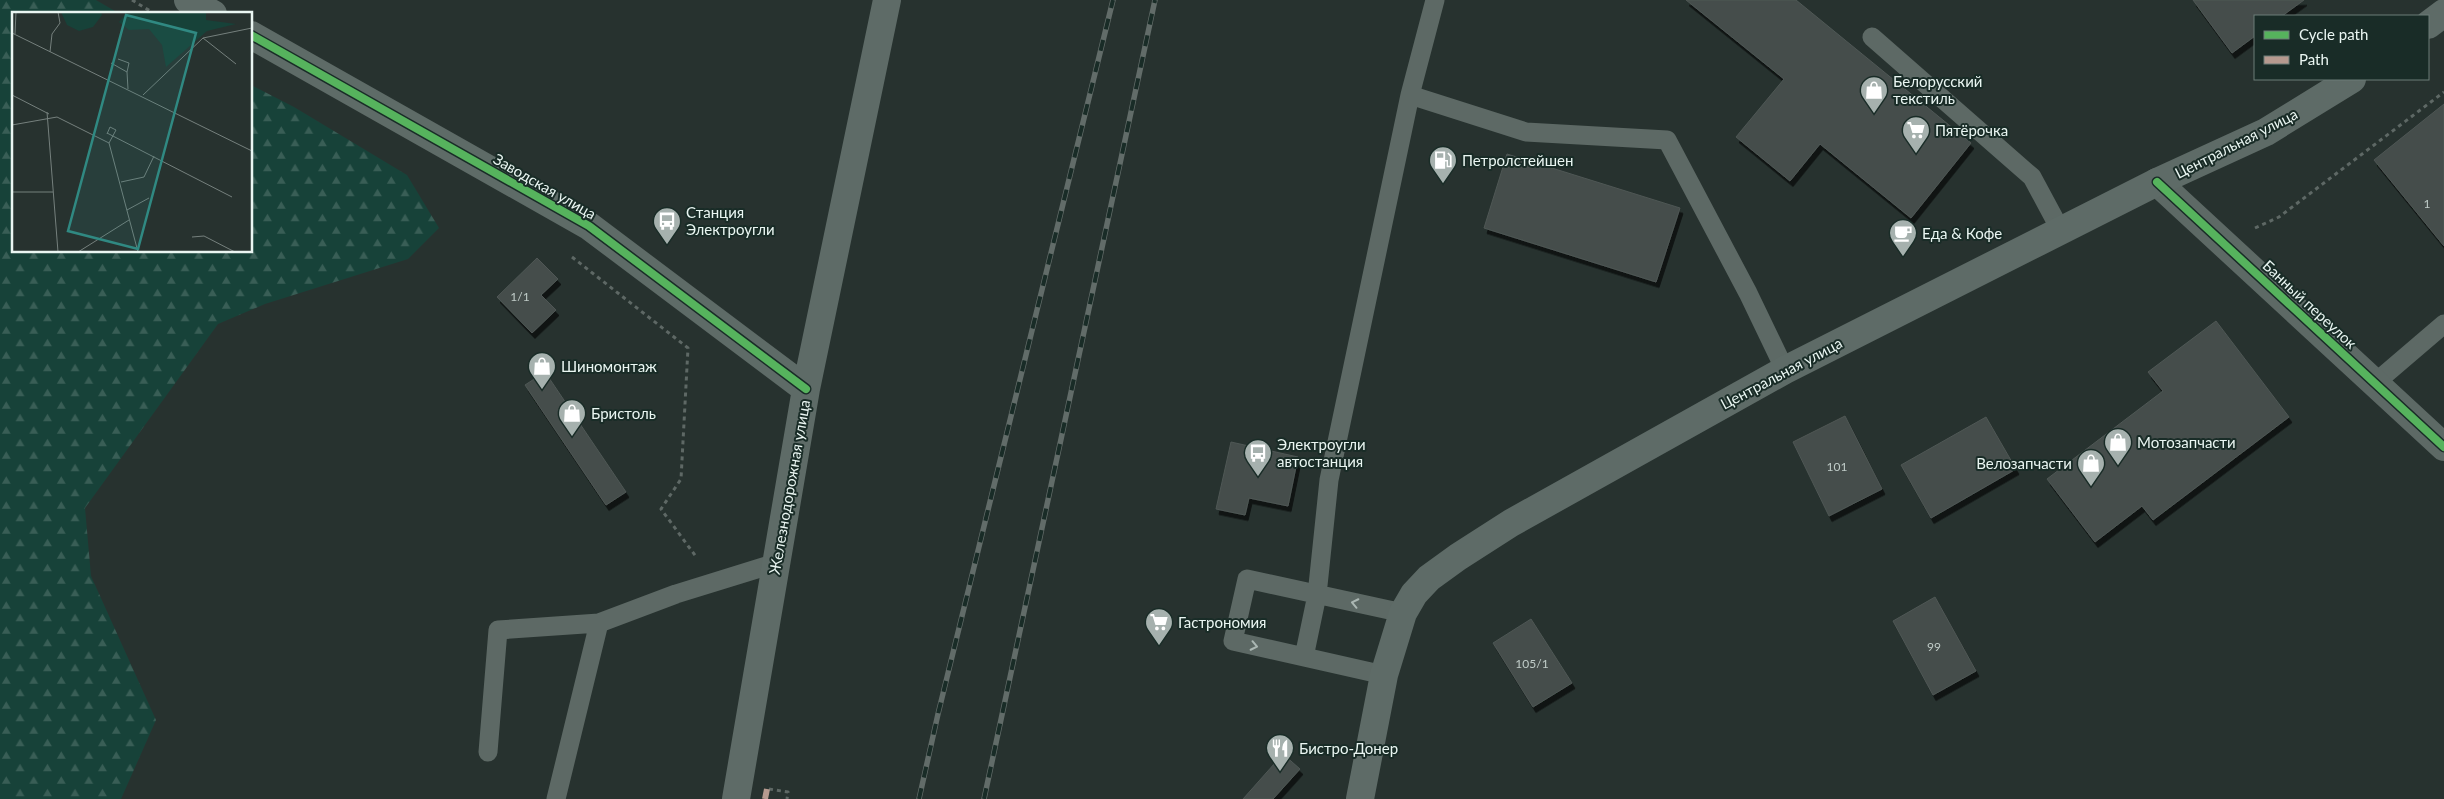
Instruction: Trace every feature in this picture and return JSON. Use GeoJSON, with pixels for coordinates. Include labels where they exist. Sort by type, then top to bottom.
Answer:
{"type":"FeatureCollection","features":[{"type":"Feature","properties":{"kind":"main road"},"geometry":{"type":"LineString","coordinates":[[188,0],[209,12]]}},
{"type":"Feature","properties":{"kind":"main road","name":"Железнодорожная улица"},"geometry":{"type":"LineString","coordinates":[[736,799],[806,389],[887,0]]}},
{"type":"Feature","properties":{"kind":"main road"},"geometry":{"type":"LineString","coordinates":[[2429,24],[2444,12]]}},
{"type":"Feature","properties":{"kind":"main road","name":"Заводская улица"},"geometry":{"type":"LineString","coordinates":[[252,37],[589,226],[806,389]]}},
{"type":"Feature","properties":{"kind":"main road","name":"Центральная улица"},"geometry":{"type":"LineString","coordinates":[[1360,799],[1384,675],[1403,613],[1414,594],[1429,578],[1511,523],[1785,370],[2157,182],[2266,132],[2350,80]]}},
{"type":"Feature","properties":{"kind":"street","name":"Банный переулок"},"geometry":{"type":"LineString","coordinates":[[2157,182],[2444,447]]}},
{"type":"Feature","properties":{"kind":"lane"},"geometry":{"type":"LineString","coordinates":[[1304,657],[1317,594],[1329,480],[1410,95],[1434,0]]}},
{"type":"Feature","properties":{"kind":"lane"},"geometry":{"type":"LineString","coordinates":[[1872,36],[2032,177],[2061,230]]}},
{"type":"Feature","properties":{"kind":"lane"},"geometry":{"type":"LineString","coordinates":[[1410,95],[1526,132],[1667,140],[1748,292],[1785,370]]}},
{"type":"Feature","properties":{"kind":"lane"},"geometry":{"type":"LineString","coordinates":[[2375,383],[2444,324]]}},
{"type":"Feature","properties":{"kind":"lane"},"geometry":{"type":"LineString","coordinates":[[488,752],[498,630],[599,623],[715,582],[776,563]]}},
{"type":"Feature","properties":{"kind":"lane"},"geometry":{"type":"LineString","coordinates":[[1384,675],[1233,641],[1247,578],[1403,613]]}},
{"type":"Feature","properties":{"kind":"lane"},"geometry":{"type":"LineString","coordinates":[[556,799],[599,623]]}},
{"type":"Feature","properties":{"kind":"path"},"geometry":{"type":"LineString","coordinates":[[132,0],[152,12]]}},
{"type":"Feature","properties":{"kind":"path"},"geometry":{"type":"LineString","coordinates":[[2254,229],[2279,217],[2444,92]]}},
{"type":"Feature","properties":{"kind":"path"},"geometry":{"type":"LineString","coordinates":[[565,251],[688,348],[681,478],[661,509],[715,582]]}},
{"type":"Feature","properties":{"kind":"path"},"geometry":{"type":"LineString","coordinates":[[767,789],[788,792],[787,799]]}},
{"type":"Feature","properties":{"kind":"green space"},"geometry":{"type":"Polygon","coordinates":[[[0,0],[96,0],[117,12],[12,12],[12,252],[252,252],[252,86],[294,107],[407,175],[439,228],[408,259],[265,304],[218,324],[85,508],[91,576],[156,720],[121,799],[0,799],[0,0]]]}},
{"type":"Feature","properties":{"kind":"building"},"geometry":{"type":"Polygon","coordinates":[[[1686,0],[1796,0],[1971,143],[1911,218],[1820,144],[1790,181],[1736,137],[1784,79],[1686,0]]]}},
{"type":"Feature","properties":{"kind":"building"},"geometry":{"type":"Polygon","coordinates":[[[2193,0],[2304,0],[2283,15],[2254,15],[2254,37],[2232,53],[2193,0]]]}},
{"type":"Feature","properties":{"kind":"building"},"geometry":{"type":"Polygon","coordinates":[[[2444,104],[2444,246],[2374,160],[2444,104]]]}},
{"type":"Feature","properties":{"kind":"building"},"geometry":{"type":"Polygon","coordinates":[[[1507,154],[1680,208],[1656,282],[1484,228],[1507,154]]]}},
{"type":"Feature","properties":{"kind":"building"},"geometry":{"type":"Polygon","coordinates":[[[537,258],[558,279],[541,295],[556,310],[532,333],[497,297],[537,258]]]}},
{"type":"Feature","properties":{"kind":"building"},"geometry":{"type":"Polygon","coordinates":[[[2216,321],[2289,417],[2153,520],[2142,506],[2095,542],[2047,479],[2163,391],[2148,372],[2216,321]]]}},
{"type":"Feature","properties":{"kind":"building"},"geometry":{"type":"Polygon","coordinates":[[[545,372],[626,492],[606,505],[525,385],[545,372]]]}},
{"type":"Feature","properties":{"kind":"building"},"geometry":{"type":"Polygon","coordinates":[[[1845,416],[1882,489],[1829,516],[1793,442],[1845,416]]]}},
{"type":"Feature","properties":{"kind":"building"},"geometry":{"type":"Polygon","coordinates":[[[1986,417],[2016,469],[1931,518],[1901,465],[1986,417]]]}},
{"type":"Feature","properties":{"kind":"building","name":"Электроугли автостанция"},"geometry":{"type":"Polygon","coordinates":[[[1231,442],[1298,457],[1288,506],[1249,498],[1245,515],[1216,509],[1231,442]]]}},
{"type":"Feature","properties":{"kind":"building"},"geometry":{"type":"Polygon","coordinates":[[[1935,597],[1976,671],[1933,695],[1893,621],[1935,597]]]}},
{"type":"Feature","properties":{"kind":"building"},"geometry":{"type":"Polygon","coordinates":[[[1531,619],[1572,683],[1533,707],[1493,643],[1531,619]]]}},
{"type":"Feature","properties":{"kind":"building"},"geometry":{"type":"Polygon","coordinates":[[[1283,754],[1300,769],[1273,799],[1243,799],[1283,754]]]}},
{"type":"Feature","properties":{"kind":"railway"},"geometry":{"type":"LineString","coordinates":[[919,799],[938,714],[1113,0]]}},
{"type":"Feature","properties":{"kind":"railway"},"geometry":{"type":"LineString","coordinates":[[984,799],[1155,0]]}},
{"type":"Feature","properties":{"kind":"marked path"},"geometry":{"type":"LineString","coordinates":[[765,799],[767,789]]}},
{"type":"Feature","properties":{"kind":"cycle path"},"geometry":{"type":"LineString","coordinates":[[252,36],[589,226],[806,389]]}},
{"type":"Feature","properties":{"kind":"cycle path"},"geometry":{"type":"LineString","coordinates":[[2157,182],[2444,447]]}},
{"type":"Feature","properties":{"kind":"place","name":"Белорусский текстиль"},"geometry":{"type":"Point","coordinates":[1874,114]}},
{"type":"Feature","properties":{"kind":"place","name":"Пятёрочка"},"geometry":{"type":"Point","coordinates":[1916,154]}},
{"type":"Feature","properties":{"kind":"place","name":"Петролстейшен"},"geometry":{"type":"Point","coordinates":[1443,184]}},
{"type":"Feature","properties":{"kind":"place","name":"Станция Электроугли"},"geometry":{"type":"Point","coordinates":[667,245]}},
{"type":"Feature","properties":{"kind":"place","name":"Еда & Кофе"},"geometry":{"type":"Point","coordinates":[1903,257]}},
{"type":"Feature","properties":{"kind":"place","name":"Шиномонтаж"},"geometry":{"type":"Point","coordinates":[542,390]}},
{"type":"Feature","properties":{"kind":"place","name":"Бристоль"},"geometry":{"type":"Point","coordinates":[572,437]}},
{"type":"Feature","properties":{"kind":"place","name":"Мотозапчасти"},"geometry":{"type":"Point","coordinates":[2118,466]}},
{"type":"Feature","properties":{"kind":"place","name":"Электроугли автостанция"},"geometry":{"type":"Point","coordinates":[1258,477]}},
{"type":"Feature","properties":{"kind":"place","name":"Велозапчасти"},"geometry":{"type":"Point","coordinates":[2091,487]}},
{"type":"Feature","properties":{"kind":"place","name":"Гастрономия"},"geometry":{"type":"Point","coordinates":[1159,646]}},
{"type":"Feature","properties":{"kind":"place","name":"Бистро-Донер"},"geometry":{"type":"Point","coordinates":[1280,772]}}]}
